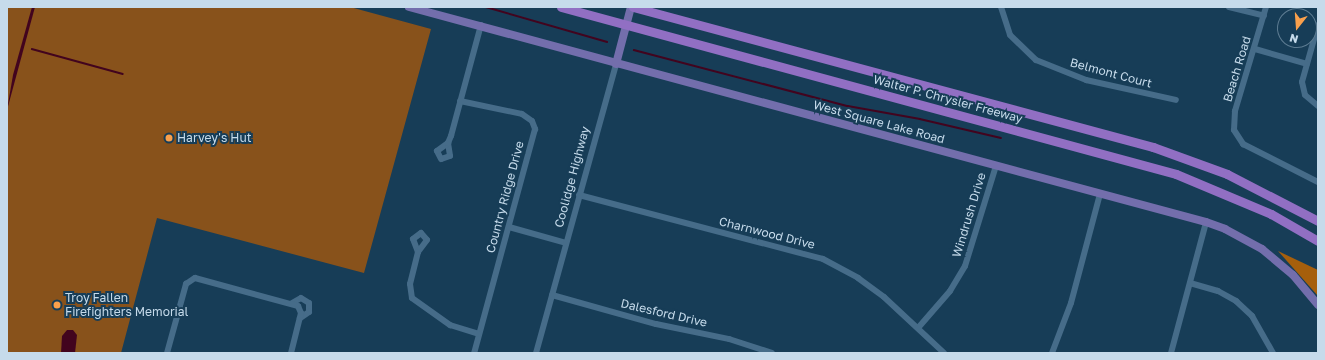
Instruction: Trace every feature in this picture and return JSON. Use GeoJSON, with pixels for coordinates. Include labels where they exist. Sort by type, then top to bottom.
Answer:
{"type":"FeatureCollection","features":[{"type":"Feature","properties":{"kind":"highway","name":"Walter P. Chrysler Freeway"},"geometry":{"type":"LineString","coordinates":[[560,7],[1176,174],[1271,214],[1318,241]]}},
{"type":"Feature","properties":{"kind":"highway","name":"Walter P. Chrysler Freeway"},"geometry":{"type":"LineString","coordinates":[[632,7],[1153,147],[1227,174],[1318,221]]}},
{"type":"Feature","properties":{"kind":"main road","name":"West Square Lake Road"},"geometry":{"type":"LineString","coordinates":[[409,7],[481,25],[616,64],[1206,222],[1232,232],[1262,249],[1293,275],[1318,305]]}},
{"type":"Feature","properties":{"kind":"main road","name":"Coolidge Highway"},"geometry":{"type":"LineString","coordinates":[[616,64],[632,7]]}},
{"type":"Feature","properties":{"kind":"street","name":"Belmont Court"},"geometry":{"type":"LineString","coordinates":[[1001,7],[1005,24],[1014,41],[1040,62],[1096,83],[1176,100]]}},
{"type":"Feature","properties":{"kind":"street"},"geometry":{"type":"LineString","coordinates":[[1229,7],[1264,16]]}},
{"type":"Feature","properties":{"kind":"street","name":"Beach Road"},"geometry":{"type":"LineString","coordinates":[[1266,7],[1234,117],[1237,137],[1247,146],[1318,182]]}},
{"type":"Feature","properties":{"kind":"street"},"geometry":{"type":"LineString","coordinates":[[448,143],[481,25]]}},
{"type":"Feature","properties":{"kind":"street"},"geometry":{"type":"LineString","coordinates":[[1318,25],[1302,87],[1305,95],[1318,106]]}},
{"type":"Feature","properties":{"kind":"street"},"geometry":{"type":"LineString","coordinates":[[1255,49],[1307,64]]}},
{"type":"Feature","properties":{"kind":"street","name":"Coolidge Highway"},"geometry":{"type":"LineString","coordinates":[[536,353],[616,64]]}},
{"type":"Feature","properties":{"kind":"street","name":"Country Ridge Drive"},"geometry":{"type":"LineString","coordinates":[[460,101],[522,114],[534,125],[534,134],[474,353]]}},
{"type":"Feature","properties":{"kind":"street","name":"Windrush Drive"},"geometry":{"type":"LineString","coordinates":[[918,328],[950,291],[965,266],[996,166]]}},
{"type":"Feature","properties":{"kind":"street"},"geometry":{"type":"LineString","coordinates":[[1052,353],[1071,303],[1100,194]]}},
{"type":"Feature","properties":{"kind":"street","name":"Charnwood Drive"},"geometry":{"type":"LineString","coordinates":[[579,195],[823,259],[875,290],[944,353]]}},
{"type":"Feature","properties":{"kind":"street"},"geometry":{"type":"LineString","coordinates":[[1171,353],[1206,222]]}},
{"type":"Feature","properties":{"kind":"street"},"geometry":{"type":"LineString","coordinates":[[509,227],[566,243]]}},
{"type":"Feature","properties":{"kind":"street"},"geometry":{"type":"LineString","coordinates":[[418,252],[410,284],[412,298],[450,325],[479,334]]}},
{"type":"Feature","properties":{"kind":"street"},"geometry":{"type":"LineString","coordinates":[[168,353],[190,279],[197,278],[292,303],[300,309],[300,318],[291,353]]}},
{"type":"Feature","properties":{"kind":"street"},"geometry":{"type":"LineString","coordinates":[[1190,283],[1226,294],[1242,306],[1274,353]]}},
{"type":"Feature","properties":{"kind":"street","name":"Dalesford Drive"},"geometry":{"type":"LineString","coordinates":[[552,295],[656,324],[729,339],[772,353]]}},
{"type":"Feature","properties":{"kind":"street"},"geometry":{"type":"LineString","coordinates":[[292,303],[301,298],[309,303],[309,312],[300,318]]}},
{"type":"Feature","properties":{"kind":"shaded area"},"geometry":{"type":"Polygon","coordinates":[[[7,7],[350,7],[431,29],[364,273],[157,218],[121,353],[7,353],[7,7]]]}},
{"type":"Feature","properties":{"kind":"shaded area"},"geometry":{"type":"Polygon","coordinates":[[[32,7],[35,7],[7,110],[13,75],[32,7]]]}},
{"type":"Feature","properties":{"kind":"shaded area"},"geometry":{"type":"Polygon","coordinates":[[[1278,251],[1318,270],[1318,296],[1278,251]]]}},
{"type":"Feature","properties":{"kind":"shaded area"},"geometry":{"type":"Polygon","coordinates":[[[67,330],[73,330],[77,335],[75,353],[61,353],[62,336],[67,330]]]}},
{"type":"Feature","properties":{"kind":"waterway"},"geometry":{"type":"LineString","coordinates":[[486,7],[607,42]]}},
{"type":"Feature","properties":{"kind":"waterway"},"geometry":{"type":"LineString","coordinates":[[32,49],[123,74]]}},
{"type":"Feature","properties":{"kind":"waterway"},"geometry":{"type":"LineString","coordinates":[[634,50],[848,106],[920,119],[1001,138]]}},
{"type":"Feature","properties":{"kind":"place","name":"Harvey's Hut"},"geometry":{"type":"Point","coordinates":[169,138]}},
{"type":"Feature","properties":{"kind":"place","name":"Troy Fallen Firefighters Memorial"},"geometry":{"type":"Point","coordinates":[57,305]}}]}
